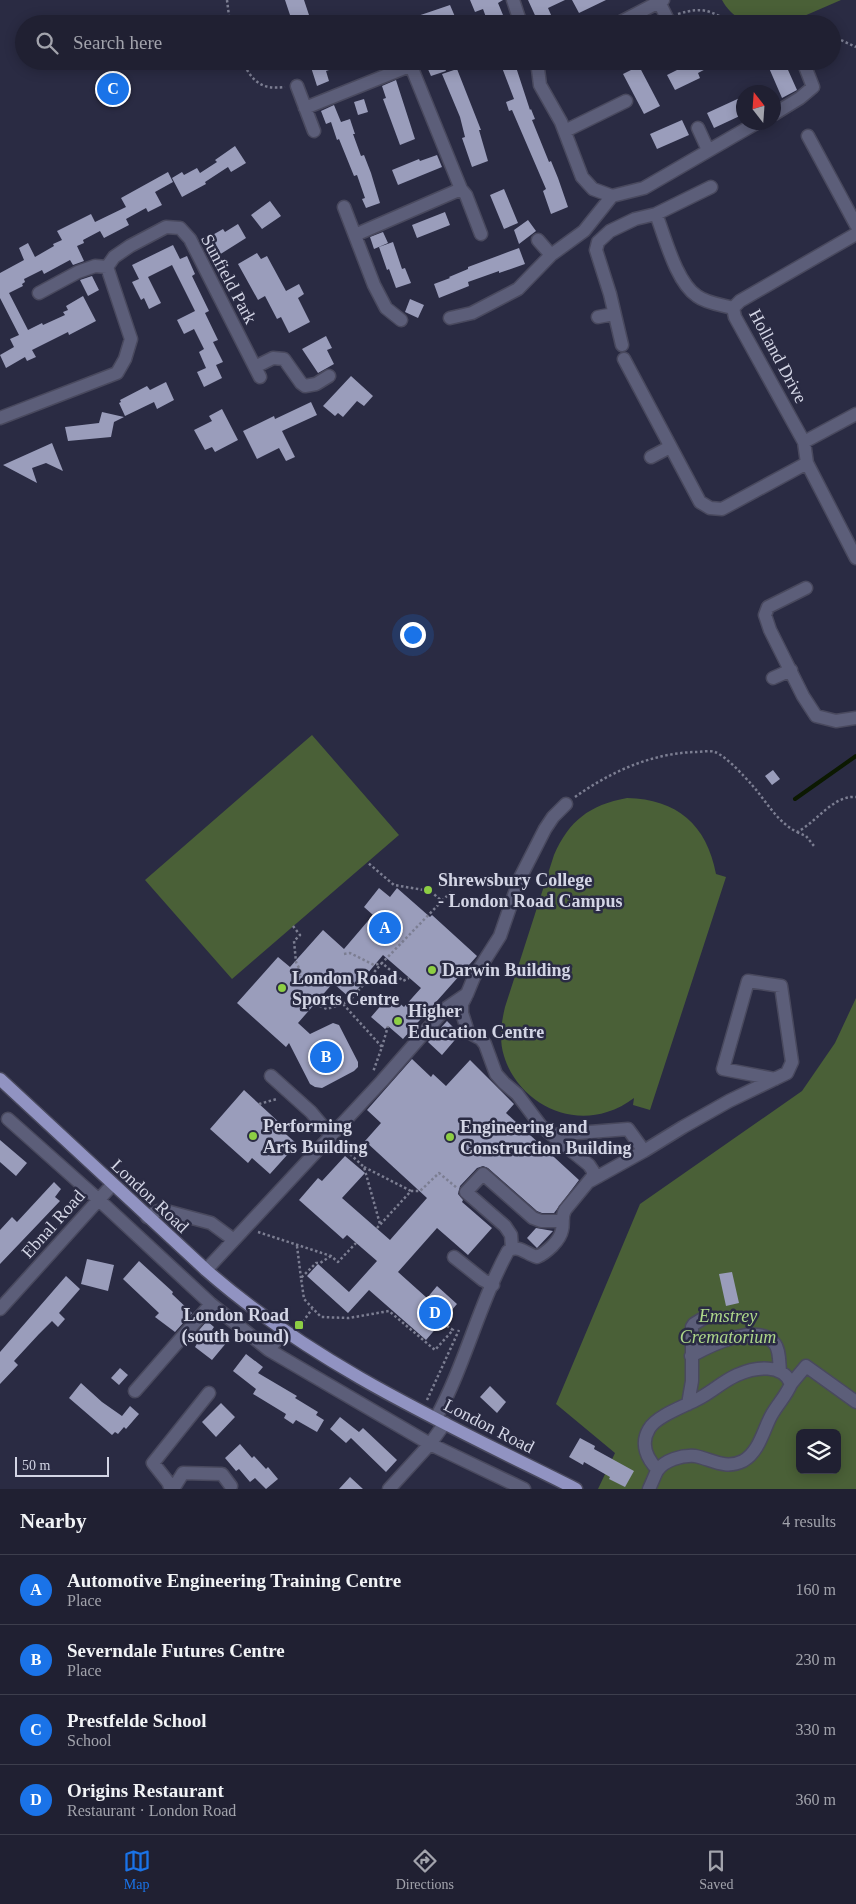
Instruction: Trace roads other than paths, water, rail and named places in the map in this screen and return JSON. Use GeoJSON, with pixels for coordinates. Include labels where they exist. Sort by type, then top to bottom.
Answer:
{"type":"FeatureCollection","features":[{"type":"Feature","properties":{"kind":"main road","name":"London Road"},"geometry":{"type":"LineString","coordinates":[[0,1079],[112,1185],[206,1270],[236,1296],[288,1334],[347,1370],[576,1489]]}},
{"type":"Feature","properties":{"kind":"street"},"geometry":{"type":"LineString","coordinates":[[513,0],[517,15]]}},
{"type":"Feature","properties":{"kind":"street"},"geometry":{"type":"LineString","coordinates":[[633,15],[660,1],[667,15]]}},
{"type":"Feature","properties":{"kind":"street"},"geometry":{"type":"LineString","coordinates":[[305,108],[399,70]]}},
{"type":"Feature","properties":{"kind":"street"},"geometry":{"type":"LineString","coordinates":[[418,70],[461,189],[466,195],[481,234]]}},
{"type":"Feature","properties":{"kind":"street"},"geometry":{"type":"LineString","coordinates":[[538,70],[540,85],[561,122],[582,177],[593,189],[612,196],[644,188],[744,130]]}},
{"type":"Feature","properties":{"kind":"street"},"geometry":{"type":"LineString","coordinates":[[781,110],[813,87],[806,70]]}},
{"type":"Feature","properties":{"kind":"street"},"geometry":{"type":"LineString","coordinates":[[296,86],[314,131]]}},
{"type":"Feature","properties":{"kind":"street"},"geometry":{"type":"LineString","coordinates":[[564,131],[626,101]]}},
{"type":"Feature","properties":{"kind":"street"},"geometry":{"type":"LineString","coordinates":[[698,128],[708,150]]}},
{"type":"Feature","properties":{"kind":"street"},"geometry":{"type":"LineString","coordinates":[[808,136],[856,225]]}},
{"type":"Feature","properties":{"kind":"street"},"geometry":{"type":"LineString","coordinates":[[622,345],[596,250],[598,242],[610,231],[634,218],[651,216],[712,187]]}},
{"type":"Feature","properties":{"kind":"street"},"geometry":{"type":"LineString","coordinates":[[355,235],[461,189]]}},
{"type":"Feature","properties":{"kind":"street"},"geometry":{"type":"LineString","coordinates":[[450,318],[472,313],[518,289],[551,256],[584,231],[612,196]]}},
{"type":"Feature","properties":{"kind":"street"},"geometry":{"type":"LineString","coordinates":[[344,207],[374,285],[386,308],[401,320]]}},
{"type":"Feature","properties":{"kind":"street"},"geometry":{"type":"LineString","coordinates":[[651,216],[688,288],[697,297],[733,308]]}},
{"type":"Feature","properties":{"kind":"street","name":"Sunfield Park"},"geometry":{"type":"LineString","coordinates":[[107,268],[114,257],[130,246],[166,228],[180,228],[190,239],[258,372],[273,358],[284,359],[305,386],[316,384],[329,376]]}},
{"type":"Feature","properties":{"kind":"street","name":"Holland Drive"},"geometry":{"type":"LineString","coordinates":[[804,442],[735,317],[733,308],[740,301],[856,234]]}},
{"type":"Feature","properties":{"kind":"street"},"geometry":{"type":"LineString","coordinates":[[538,240],[551,256]]}},
{"type":"Feature","properties":{"kind":"street"},"geometry":{"type":"LineString","coordinates":[[0,418],[117,373],[125,359],[131,339],[107,268],[95,266],[78,272],[39,293]]}},
{"type":"Feature","properties":{"kind":"street"},"geometry":{"type":"LineString","coordinates":[[598,317],[614,314]]}},
{"type":"Feature","properties":{"kind":"street"},"geometry":{"type":"LineString","coordinates":[[624,359],[700,502],[710,508],[722,509],[807,464]]}},
{"type":"Feature","properties":{"kind":"street"},"geometry":{"type":"LineString","coordinates":[[856,414],[804,442],[807,464],[856,558]]}},
{"type":"Feature","properties":{"kind":"street"},"geometry":{"type":"LineString","coordinates":[[651,457],[670,447]]}},
{"type":"Feature","properties":{"kind":"street"},"geometry":{"type":"LineString","coordinates":[[806,588],[768,607],[765,615],[770,630],[803,696],[816,716],[836,721],[856,718]]}},
{"type":"Feature","properties":{"kind":"street"},"geometry":{"type":"LineString","coordinates":[[773,678],[791,670]]}},
{"type":"Feature","properties":{"kind":"street"},"geometry":{"type":"LineString","coordinates":[[566,804],[553,817],[520,878],[500,936],[474,977],[462,1004],[462,1013],[468,1032],[481,1039],[485,1044],[496,1074],[517,1094],[541,1126],[589,1165],[593,1170],[590,1181]]}},
{"type":"Feature","properties":{"kind":"street"},"geometry":{"type":"LineString","coordinates":[[512,1248],[523,1250],[533,1256],[542,1255],[559,1237],[563,1227],[562,1221],[565,1210],[590,1181],[729,1101],[775,1079],[787,1073],[792,1062],[781,986],[748,981],[723,1069],[775,1079]]}},
{"type":"Feature","properties":{"kind":"street"},"geometry":{"type":"LineString","coordinates":[[206,1270],[332,1136],[444,1009],[467,994]]}},
{"type":"Feature","properties":{"kind":"street"},"geometry":{"type":"LineString","coordinates":[[271,1076],[311,1112],[332,1136]]}},
{"type":"Feature","properties":{"kind":"street"},"geometry":{"type":"LineString","coordinates":[[8,1119],[211,1304],[269,1350],[430,1444],[524,1489]]}},
{"type":"Feature","properties":{"kind":"street"},"geometry":{"type":"LineString","coordinates":[[552,1135],[628,1129],[644,1151]]}},
{"type":"Feature","properties":{"kind":"street"},"geometry":{"type":"LineString","coordinates":[[389,1489],[430,1444],[441,1420],[461,1360],[508,1251],[512,1248],[512,1235],[505,1226],[466,1192],[483,1174],[533,1218],[541,1221],[562,1221]]}},
{"type":"Feature","properties":{"kind":"street","name":"Ebnal Road"},"geometry":{"type":"LineString","coordinates":[[0,1309],[112,1185]]}},
{"type":"Feature","properties":{"kind":"street"},"geometry":{"type":"LineString","coordinates":[[147,1217],[158,1211],[166,1211],[211,1223],[234,1240]]}},
{"type":"Feature","properties":{"kind":"street"},"geometry":{"type":"LineString","coordinates":[[454,1257],[482,1280],[493,1285]]}},
{"type":"Feature","properties":{"kind":"street"},"geometry":{"type":"LineString","coordinates":[[136,1391],[211,1304]]}},
{"type":"Feature","properties":{"kind":"street"},"geometry":{"type":"LineString","coordinates":[[688,1404],[692,1381],[692,1327],[707,1316]]}},
{"type":"Feature","properties":{"kind":"street"},"geometry":{"type":"LineString","coordinates":[[691,1356],[748,1333],[761,1334],[775,1344],[780,1371]]}},
{"type":"Feature","properties":{"kind":"street"},"geometry":{"type":"LineString","coordinates":[[269,1350],[288,1334]]}},
{"type":"Feature","properties":{"kind":"street"},"geometry":{"type":"LineString","coordinates":[[649,1489],[658,1470],[672,1460],[695,1456],[718,1464],[729,1464],[742,1461],[751,1455],[771,1416],[791,1384],[806,1366],[856,1402]]}},
{"type":"Feature","properties":{"kind":"street"},"geometry":{"type":"LineString","coordinates":[[658,1470],[649,1460],[644,1445],[649,1429],[661,1418],[739,1374],[772,1369],[780,1371],[789,1378],[791,1384]]}},
{"type":"Feature","properties":{"kind":"street"},"geometry":{"type":"LineString","coordinates":[[209,1393],[153,1463],[172,1489],[182,1473],[222,1474],[231,1486]]}},
{"type":"Feature","properties":{"kind":"waterway"},"geometry":{"type":"LineString","coordinates":[[795,799],[856,756]]}},
{"type":"Feature","properties":{"kind":"place","name":"Prestfelde School"},"geometry":{"type":"Point","coordinates":[113,89]}},
{"type":"Feature","properties":{"kind":"place","name":"Shrewsbury College - London Road Campus"},"geometry":{"type":"Point","coordinates":[428,890]}},
{"type":"Feature","properties":{"kind":"place","name":"Automotive Engineering Training Centre"},"geometry":{"type":"Point","coordinates":[385,928]}},
{"type":"Feature","properties":{"kind":"place","name":"Darwin Building"},"geometry":{"type":"Point","coordinates":[432,970]}},
{"type":"Feature","properties":{"kind":"place","name":"London Road Sports Centre"},"geometry":{"type":"Point","coordinates":[282,988]}},
{"type":"Feature","properties":{"kind":"place","name":"Higher Education Centre"},"geometry":{"type":"Point","coordinates":[398,1021]}},
{"type":"Feature","properties":{"kind":"place","name":"Severndale Futures Centre"},"geometry":{"type":"Point","coordinates":[326,1057]}},
{"type":"Feature","properties":{"kind":"place","name":"Performing Arts Building"},"geometry":{"type":"Point","coordinates":[253,1136]}},
{"type":"Feature","properties":{"kind":"place","name":"Engineering and Construction Building"},"geometry":{"type":"Point","coordinates":[450,1137]}},
{"type":"Feature","properties":{"kind":"place","name":"Origins Restaurant"},"geometry":{"type":"Point","coordinates":[435,1313]}},
{"type":"Feature","properties":{"kind":"place","name":"London Road (south bound)"},"geometry":{"type":"Point","coordinates":[299,1325]}},
{"type":"Feature","properties":{"kind":"park label","name":"Emstrey Crematorium"},"geometry":{"type":"Point","coordinates":[728,1326]}}]}
